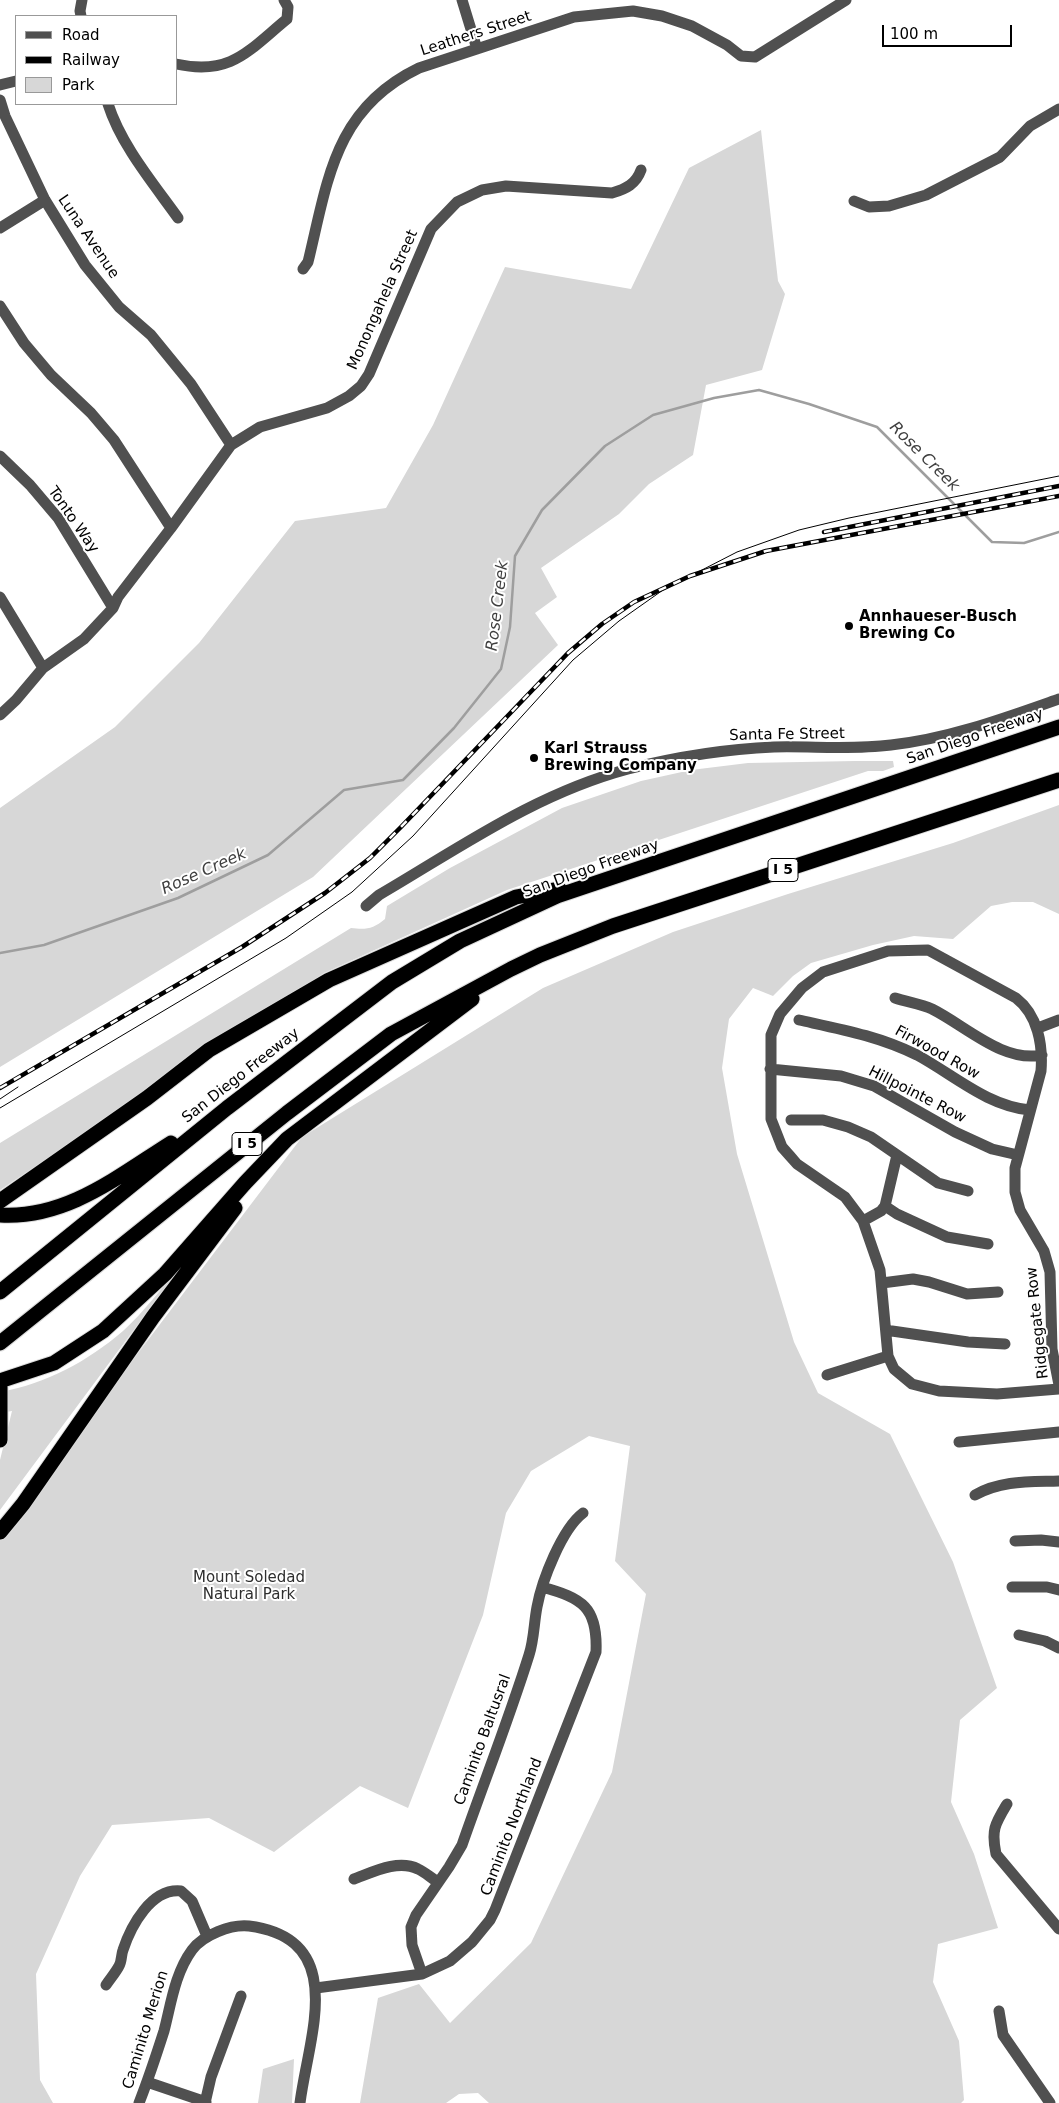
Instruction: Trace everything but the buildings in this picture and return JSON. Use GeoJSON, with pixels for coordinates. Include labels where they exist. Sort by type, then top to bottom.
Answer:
{"type":"FeatureCollection","features":[{"type":"Feature","properties":{"kind":"highway","name":"San Diego Freeway"},"geometry":{"type":"LineString","coordinates":[[0,1292],[227,1108],[392,982],[460,941],[558,896],[1059,727]]}},
{"type":"Feature","properties":{"kind":"highway","name":"I 5"},"geometry":{"type":"LineString","coordinates":[[0,1343],[287,1113],[391,1034],[511,970],[540,955],[613,926],[1059,780]]}},
{"type":"Feature","properties":{"kind":"highway"},"geometry":{"type":"LineString","coordinates":[[0,1201],[42,1173],[209,1050],[329,980],[516,897],[614,878]]}},
{"type":"Feature","properties":{"kind":"highway"},"geometry":{"type":"LineString","coordinates":[[0,1440],[0,1382],[54,1363],[103,1331],[165,1274],[245,1183],[287,1139],[511,970]]}},
{"type":"Feature","properties":{"kind":"highway"},"geometry":{"type":"LineString","coordinates":[[0,1215],[52,1211],[73,1203],[227,1108]]}},
{"type":"Feature","properties":{"kind":"highway"},"geometry":{"type":"LineString","coordinates":[[0,1532],[23,1504],[153,1317],[287,1139]]}},
{"type":"Feature","properties":{"kind":"street"},"geometry":{"type":"LineString","coordinates":[[81,15],[82,0]]}},
{"type":"Feature","properties":{"kind":"street"},"geometry":{"type":"LineString","coordinates":[[462,0],[477,49]]}},
{"type":"Feature","properties":{"kind":"street","name":"Leathers Street"},"geometry":{"type":"LineString","coordinates":[[303,269],[308,262],[330,171],[348,130],[363,110],[384,89],[406,74],[574,18],[633,11],[662,16],[692,26],[727,45],[741,56],[755,57],[846,0]]}},
{"type":"Feature","properties":{"kind":"street"},"geometry":{"type":"LineString","coordinates":[[178,64],[210,68],[238,59],[287,19],[286,4]]}},
{"type":"Feature","properties":{"kind":"street"},"geometry":{"type":"LineString","coordinates":[[0,85],[15,81]]}},
{"type":"Feature","properties":{"kind":"street","name":"Luna Avenue"},"geometry":{"type":"LineString","coordinates":[[0,100],[5,116],[45,200],[85,265],[119,306],[151,335],[191,384],[231,446]]}},
{"type":"Feature","properties":{"kind":"street"},"geometry":{"type":"LineString","coordinates":[[108,105],[111,114],[129,147],[178,218]]}},
{"type":"Feature","properties":{"kind":"street"},"geometry":{"type":"LineString","coordinates":[[854,201],[869,207],[889,206],[926,195],[1000,157],[1030,126],[1059,109]]}},
{"type":"Feature","properties":{"kind":"street","name":"Monongahela Street"},"geometry":{"type":"LineString","coordinates":[[0,714],[16,700],[43,668],[84,639],[113,608],[118,597],[231,446],[260,427],[327,408],[361,386],[369,374],[431,229],[457,202],[482,190],[506,186],[612,193],[626,190],[638,178],[641,170]]}},
{"type":"Feature","properties":{"kind":"street"},"geometry":{"type":"LineString","coordinates":[[0,228],[45,200]]}},
{"type":"Feature","properties":{"kind":"street"},"geometry":{"type":"LineString","coordinates":[[0,306],[24,343],[50,376],[91,413],[114,440],[171,528]]}},
{"type":"Feature","properties":{"kind":"street","name":"Tonto Way"},"geometry":{"type":"LineString","coordinates":[[0,456],[30,485],[58,518],[113,608]]}},
{"type":"Feature","properties":{"kind":"street"},"geometry":{"type":"LineString","coordinates":[[0,597],[43,668]]}},
{"type":"Feature","properties":{"kind":"street","name":"Santa Fe Street"},"geometry":{"type":"LineString","coordinates":[[366,906],[379,895],[490,827],[525,808],[567,790],[628,769],[736,750],[776,747],[855,748],[920,742],[1059,699]]}},
{"type":"Feature","properties":{"kind":"street","name":"Ridgegate Row"},"geometry":{"type":"LineString","coordinates":[[770,1069],[771,1035],[780,1014],[802,988],[823,972],[888,950],[928,950],[1024,1004],[1038,1028],[1042,1055],[1041,1071],[1015,1168],[1015,1192],[1020,1210],[1044,1251],[1050,1272],[1052,1349],[1059,1385]]}},
{"type":"Feature","properties":{"kind":"street"},"geometry":{"type":"LineString","coordinates":[[895,998],[931,1009],[1007,1053],[1034,1057],[1042,1055]]}},
{"type":"Feature","properties":{"kind":"street","name":"Firwood Row"},"geometry":{"type":"LineString","coordinates":[[799,1020],[886,1041],[918,1056],[985,1097],[1021,1109],[1030,1110]]}},
{"type":"Feature","properties":{"kind":"street"},"geometry":{"type":"LineString","coordinates":[[1038,1028],[1059,1020]]}},
{"type":"Feature","properties":{"kind":"street"},"geometry":{"type":"LineString","coordinates":[[770,1069],[771,1119],[782,1147],[797,1164],[845,1197],[863,1221],[880,1270],[888,1356],[894,1369],[912,1384],[940,1392],[998,1394],[1059,1390]]}},
{"type":"Feature","properties":{"kind":"street","name":"Hillpointe Row"},"geometry":{"type":"LineString","coordinates":[[770,1069],[841,1076],[874,1086],[955,1132],[992,1148],[1018,1154]]}},
{"type":"Feature","properties":{"kind":"street"},"geometry":{"type":"LineString","coordinates":[[792,1120],[823,1120],[848,1127],[871,1137],[938,1183],[968,1192]]}},
{"type":"Feature","properties":{"kind":"street"},"geometry":{"type":"LineString","coordinates":[[863,1221],[881,1211],[885,1206],[897,1155]]}},
{"type":"Feature","properties":{"kind":"street"},"geometry":{"type":"LineString","coordinates":[[885,1206],[897,1214],[947,1237],[988,1244]]}},
{"type":"Feature","properties":{"kind":"street"},"geometry":{"type":"LineString","coordinates":[[882,1283],[913,1279],[967,1294],[998,1292]]}},
{"type":"Feature","properties":{"kind":"street"},"geometry":{"type":"LineString","coordinates":[[886,1332],[892,1331],[968,1342],[1005,1344]]}},
{"type":"Feature","properties":{"kind":"street"},"geometry":{"type":"LineString","coordinates":[[827,1374],[888,1356]]}},
{"type":"Feature","properties":{"kind":"street"},"geometry":{"type":"LineString","coordinates":[[960,1442],[1059,1432]]}},
{"type":"Feature","properties":{"kind":"street"},"geometry":{"type":"LineString","coordinates":[[975,1495],[988,1488],[1007,1482],[1059,1481]]}},
{"type":"Feature","properties":{"kind":"street","name":"Caminito Baltusral"},"geometry":{"type":"LineString","coordinates":[[422,1974],[412,1945],[411,1927],[416,1915],[449,1868],[462,1845],[530,1653],[542,1587],[554,1558],[575,1520],[584,1513]]}},
{"type":"Feature","properties":{"kind":"street"},"geometry":{"type":"LineString","coordinates":[[1015,1541],[1041,1540],[1059,1542]]}},
{"type":"Feature","properties":{"kind":"street"},"geometry":{"type":"LineString","coordinates":[[1012,1587],[1047,1586],[1059,1590]]}},
{"type":"Feature","properties":{"kind":"street","name":"Caminito Northland"},"geometry":{"type":"LineString","coordinates":[[316,1988],[422,1974],[450,1961],[472,1942],[490,1920],[596,1652],[597,1630],[593,1620],[579,1600],[565,1593],[542,1587]]}},
{"type":"Feature","properties":{"kind":"street"},"geometry":{"type":"LineString","coordinates":[[1019,1635],[1046,1641],[1059,1648]]}},
{"type":"Feature","properties":{"kind":"street"},"geometry":{"type":"LineString","coordinates":[[1007,1804],[994,1825],[996,1854],[1059,1929]]}},
{"type":"Feature","properties":{"kind":"street"},"geometry":{"type":"LineString","coordinates":[[354,1879],[387,1867],[408,1866],[417,1868],[438,1882]]}},
{"type":"Feature","properties":{"kind":"street"},"geometry":{"type":"LineString","coordinates":[[106,1985],[120,1964],[122,1951],[135,1922],[154,1899],[174,1890],[181,1891],[192,1901],[208,1936]]}},
{"type":"Feature","properties":{"kind":"street","name":"Caminito Merion"},"geometry":{"type":"LineString","coordinates":[[139,2103],[147,2082],[180,1969],[193,1949],[208,1936],[241,1925],[265,1928],[276,1932],[298,1948],[307,1960],[314,1976],[316,2010],[300,2103]]}},
{"type":"Feature","properties":{"kind":"street"},"geometry":{"type":"LineString","coordinates":[[147,2082],[205,2103],[211,2077],[241,1996]]}},
{"type":"Feature","properties":{"kind":"street"},"geometry":{"type":"LineString","coordinates":[[999,2011],[1003,2035],[1048,2102]]}},
{"type":"Feature","properties":{"kind":"green space"},"geometry":{"type":"Polygon","coordinates":[[[761,130],[778,281],[785,294],[762,370],[706,385],[693,455],[649,484],[619,514],[541,568],[557,597],[535,613],[558,645],[313,877],[0,1067],[0,808],[115,727],[199,643],[295,521],[386,508],[433,425],[505,267],[631,289],[689,168],[761,130]]]}},
{"type":"Feature","properties":{"kind":"green space"},"geometry":{"type":"Polygon","coordinates":[[[893,761],[894,767],[883,771],[868,771],[507,890],[324,973],[0,1190],[0,1143],[351,928],[365,929],[377,925],[385,919],[387,906],[450,868],[562,808],[641,781],[691,770],[748,763],[893,761]]]}},
{"type":"Feature","properties":{"kind":"green space","name":"Mount Soledad Natural Park"},"geometry":{"type":"Polygon","coordinates":[[[1059,805],[1059,914],[1033,902],[1012,902],[991,906],[953,939],[914,936],[873,945],[811,963],[793,976],[773,996],[753,988],[729,1019],[722,1068],[737,1154],[794,1342],[818,1393],[890,1434],[953,1562],[997,1688],[960,1720],[951,1802],[974,1854],[998,1928],[938,1944],[933,1982],[959,2041],[964,2100],[961,2103],[489,2103],[478,2093],[459,2094],[446,2103],[360,2103],[378,1998],[419,1984],[450,2023],[531,1943],[612,1772],[646,1594],[615,1561],[630,1446],[589,1436],[531,1471],[506,1513],[483,1615],[408,1808],[360,1786],[274,1852],[209,1818],[112,1825],[80,1876],[36,1974],[40,2080],[53,2103],[0,2103],[0,1535],[302,1137],[543,988],[673,932],[953,843],[1059,805]]]}},
{"type":"Feature","properties":{"kind":"green space"},"geometry":{"type":"Polygon","coordinates":[[[182,1265],[0,1510],[0,1460],[12,1411],[0,1413],[0,1392],[34,1383],[66,1370],[110,1342],[131,1324],[182,1265]]]}},
{"type":"Feature","properties":{"kind":"green space"},"geometry":{"type":"Polygon","coordinates":[[[294,2059],[292,2103],[258,2103],[263,2069],[294,2059]]]}},
{"type":"Feature","properties":{"kind":"waterway","name":"Rose Creek"},"geometry":{"type":"LineString","coordinates":[[0,953],[44,945],[178,898],[268,855],[344,790],[403,780],[454,728],[501,669],[510,627],[515,556],[542,510],[605,446],[653,415],[714,398],[759,390],[809,404],[877,427],[992,542],[1024,543],[1059,532]]}},
{"type":"Feature","properties":{"kind":"tram line"},"geometry":{"type":"LineString","coordinates":[[0,1108],[286,938],[352,892],[413,836],[573,660],[619,621],[663,590],[737,552],[799,530],[849,518],[1059,476]]}},
{"type":"Feature","properties":{"kind":"tram line"},"geometry":{"type":"LineString","coordinates":[[0,1099],[18,1087]]}},
{"type":"Feature","properties":{"kind":"railway"},"geometry":{"type":"LineString","coordinates":[[824,532],[1059,486]]}},
{"type":"Feature","properties":{"kind":"railway"},"geometry":{"type":"LineString","coordinates":[[0,1088],[242,947],[325,893],[370,858],[568,653],[602,624],[634,602],[690,576],[766,551],[1059,496]]}},
{"type":"Feature","properties":{"kind":"place","name":"Annhaueser-Busch Brewing Co"},"geometry":{"type":"Point","coordinates":[849,626]}},
{"type":"Feature","properties":{"kind":"place","name":"Karl Strauss Brewing Company"},"geometry":{"type":"Point","coordinates":[534,758]}}]}
